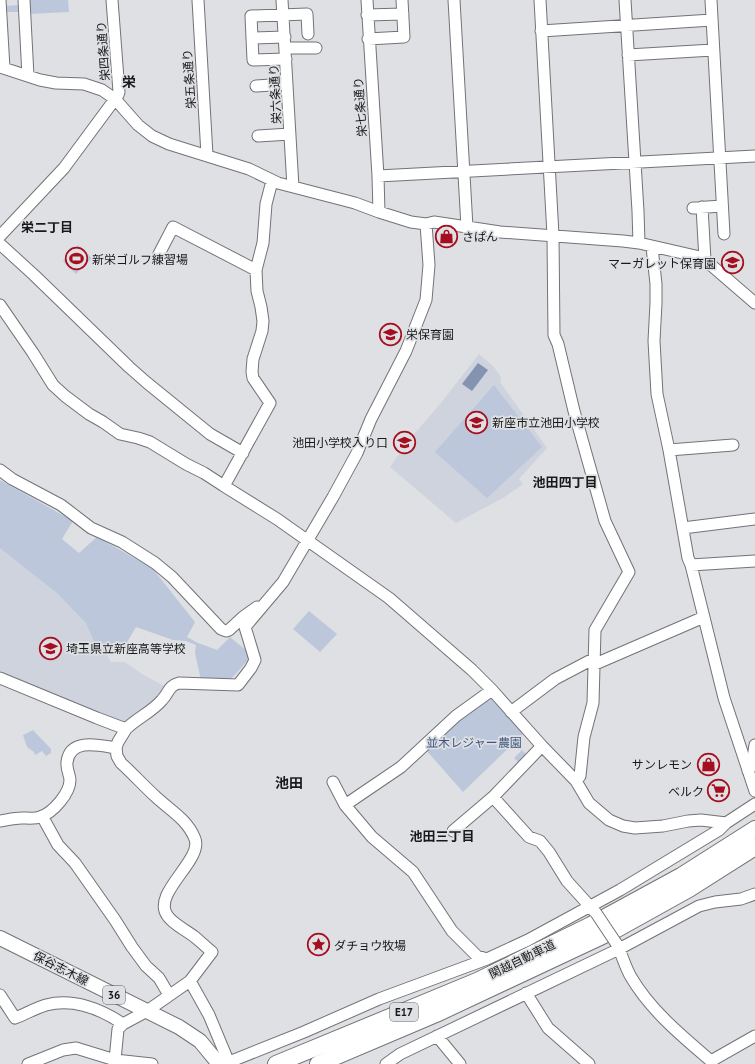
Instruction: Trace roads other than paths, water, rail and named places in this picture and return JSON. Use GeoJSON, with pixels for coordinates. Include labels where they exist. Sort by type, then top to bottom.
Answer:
{"type":"FeatureCollection","features":[{"type":"Feature","properties":{"kind":"highway","name":"関越自動車道"},"geometry":{"type":"LineString","coordinates":[[276,1064],[477,981],[591,925],[681,876],[755,829]]}},
{"type":"Feature","properties":{"kind":"highway","name":"関越自動車道"},"geometry":{"type":"LineString","coordinates":[[318,1064],[436,1014],[617,929],[689,888],[755,847]]}},
{"type":"Feature","properties":{"kind":"main road","name":"保谷志木線"},"geometry":{"type":"LineString","coordinates":[[0,938],[179,1026],[192,1035],[224,1064]]}},
{"type":"Feature","properties":{"kind":"street"},"geometry":{"type":"LineString","coordinates":[[0,0],[2,68],[56,83],[84,84],[102,90],[115,99],[138,125],[152,136],[168,144],[249,169],[272,181],[355,203],[411,222],[426,224],[434,222],[500,232],[638,243],[700,257],[755,303]]}},
{"type":"Feature","properties":{"kind":"street"},"geometry":{"type":"LineString","coordinates":[[24,0],[28,76]]}},
{"type":"Feature","properties":{"kind":"street","name":"栄四条通り"},"geometry":{"type":"LineString","coordinates":[[112,0],[119,92],[115,99]]}},
{"type":"Feature","properties":{"kind":"street","name":"栄五条通り"},"geometry":{"type":"LineString","coordinates":[[198,0],[207,155]]}},
{"type":"Feature","properties":{"kind":"street","name":"栄六条通り"},"geometry":{"type":"LineString","coordinates":[[282,0],[293,187]]}},
{"type":"Feature","properties":{"kind":"street","name":"栄七条通り"},"geometry":{"type":"LineString","coordinates":[[367,0],[368,39],[378,176],[379,212]]}},
{"type":"Feature","properties":{"kind":"street"},"geometry":{"type":"LineString","coordinates":[[368,39],[404,37],[402,0]]}},
{"type":"Feature","properties":{"kind":"street"},"geometry":{"type":"LineString","coordinates":[[454,0],[467,227]]}},
{"type":"Feature","properties":{"kind":"street"},"geometry":{"type":"LineString","coordinates":[[540,0],[552,235],[554,335],[558,344],[574,411],[605,521],[629,572],[595,630],[593,703],[584,737],[580,776],[576,781]]}},
{"type":"Feature","properties":{"kind":"street"},"geometry":{"type":"LineString","coordinates":[[625,0],[635,163],[638,243]]}},
{"type":"Feature","properties":{"kind":"street"},"geometry":{"type":"LineString","coordinates":[[710,0],[724,234]]}},
{"type":"Feature","properties":{"kind":"street"},"geometry":{"type":"LineString","coordinates":[[308,34],[307,14],[251,16],[253,60],[316,48]]}},
{"type":"Feature","properties":{"kind":"street"},"geometry":{"type":"LineString","coordinates":[[367,15],[403,14]]}},
{"type":"Feature","properties":{"kind":"street"},"geometry":{"type":"LineString","coordinates":[[541,31],[712,20]]}},
{"type":"Feature","properties":{"kind":"street"},"geometry":{"type":"LineString","coordinates":[[252,38],[284,37]]}},
{"type":"Feature","properties":{"kind":"street"},"geometry":{"type":"LineString","coordinates":[[628,56],[713,50]]}},
{"type":"Feature","properties":{"kind":"street"},"geometry":{"type":"LineString","coordinates":[[256,86],[287,84]]}},
{"type":"Feature","properties":{"kind":"street"},"geometry":{"type":"LineString","coordinates":[[0,236],[64,168],[115,99]]}},
{"type":"Feature","properties":{"kind":"street"},"geometry":{"type":"LineString","coordinates":[[258,136],[290,134]]}},
{"type":"Feature","properties":{"kind":"street"},"geometry":{"type":"LineString","coordinates":[[378,176],[755,156]]}},
{"type":"Feature","properties":{"kind":"street"},"geometry":{"type":"LineString","coordinates":[[224,486],[270,403],[253,378],[253,359],[262,331],[263,321],[257,291],[256,270],[263,243],[266,204],[272,181]]}},
{"type":"Feature","properties":{"kind":"street"},"geometry":{"type":"LineString","coordinates":[[705,260],[697,208],[722,206]]}},
{"type":"Feature","properties":{"kind":"street"},"geometry":{"type":"LineString","coordinates":[[115,1060],[118,1029],[123,1024],[147,1011],[190,981],[212,952],[197,938],[170,919],[164,908],[166,897],[172,884],[188,863],[194,851],[196,840],[186,822],[157,798],[121,763],[117,756],[116,748],[126,729],[133,721],[162,701],[172,685],[179,683],[238,685],[251,668],[255,660],[245,627],[268,602],[283,582],[333,497],[357,453],[371,419],[406,351],[419,320],[426,300],[428,288],[429,265],[426,224]]}},
{"type":"Feature","properties":{"kind":"street"},"geometry":{"type":"LineString","coordinates":[[159,254],[173,227],[256,270]]}},
{"type":"Feature","properties":{"kind":"street"},"geometry":{"type":"LineString","coordinates":[[0,244],[146,382],[210,434],[242,452]]}},
{"type":"Feature","properties":{"kind":"street"},"geometry":{"type":"LineString","coordinates":[[652,247],[656,303],[654,340],[656,394],[688,558],[724,698],[755,791]]}},
{"type":"Feature","properties":{"kind":"street"},"geometry":{"type":"LineString","coordinates":[[0,304],[53,385],[65,396],[120,434],[150,442],[204,473],[308,540],[389,598],[472,670],[492,690],[542,746],[576,781],[589,803],[609,820],[623,826],[646,828],[701,820],[726,823]]}},
{"type":"Feature","properties":{"kind":"street"},"geometry":{"type":"LineString","coordinates":[[668,450],[733,445]]}},
{"type":"Feature","properties":{"kind":"street"},"geometry":{"type":"LineString","coordinates":[[0,470],[12,479],[61,505],[91,528],[122,542],[155,563],[172,577],[221,629],[226,631],[229,630],[243,616],[268,602]]}},
{"type":"Feature","properties":{"kind":"street"},"geometry":{"type":"LineString","coordinates":[[683,528],[755,519]]}},
{"type":"Feature","properties":{"kind":"street"},"geometry":{"type":"LineString","coordinates":[[691,565],[755,561]]}},
{"type":"Feature","properties":{"kind":"street"},"geometry":{"type":"LineString","coordinates":[[511,712],[555,679],[704,617]]}},
{"type":"Feature","properties":{"kind":"street"},"geometry":{"type":"LineString","coordinates":[[0,678],[126,729]]}},
{"type":"Feature","properties":{"kind":"street"},"geometry":{"type":"LineString","coordinates":[[345,805],[401,767],[456,716],[492,690]]}},
{"type":"Feature","properties":{"kind":"street"},"geometry":{"type":"LineString","coordinates":[[0,821],[42,816],[58,805],[66,792],[70,780],[67,763],[69,754],[74,748],[80,745],[116,748]]}},
{"type":"Feature","properties":{"kind":"street"},"geometry":{"type":"LineString","coordinates":[[748,771],[752,765],[755,745]]}},
{"type":"Feature","properties":{"kind":"street"},"geometry":{"type":"LineString","coordinates":[[452,831],[493,797],[542,746]]}},
{"type":"Feature","properties":{"kind":"street"},"geometry":{"type":"LineString","coordinates":[[333,782],[345,805],[372,837],[414,872],[452,931],[477,956],[486,959]]}},
{"type":"Feature","properties":{"kind":"street"},"geometry":{"type":"LineString","coordinates":[[493,797],[528,837],[540,841],[549,852],[567,881],[593,910],[618,946],[631,977],[665,1021],[711,1061],[755,1036]]}},
{"type":"Feature","properties":{"kind":"street"},"geometry":{"type":"LineString","coordinates":[[190,981],[209,1015],[224,1064],[304,1032],[379,999],[486,959],[593,910],[620,890],[719,830],[726,823],[755,804]]}},
{"type":"Feature","properties":{"kind":"street"},"geometry":{"type":"LineString","coordinates":[[42,816],[58,845],[75,863],[132,947],[146,966],[159,978],[169,995]]}},
{"type":"Feature","properties":{"kind":"street"},"geometry":{"type":"LineString","coordinates":[[386,1064],[400,1054],[526,993],[699,906],[715,902],[741,899],[755,894]]}},
{"type":"Feature","properties":{"kind":"street"},"geometry":{"type":"LineString","coordinates":[[526,993],[548,1028],[589,1064]]}},
{"type":"Feature","properties":{"kind":"street"},"geometry":{"type":"LineString","coordinates":[[0,995],[14,1018],[47,1005],[66,1002],[96,1008],[111,1015],[123,1024]]}},
{"type":"Feature","properties":{"kind":"street"},"geometry":{"type":"LineString","coordinates":[[437,1036],[460,1064]]}},
{"type":"Feature","properties":{"kind":"street"},"geometry":{"type":"LineString","coordinates":[[28,1064],[70,1048],[76,1048],[115,1060],[152,1064]]}},
{"type":"Feature","properties":{"kind":"place","name":"さぱん"},"geometry":{"type":"Point","coordinates":[447,236]}},
{"type":"Feature","properties":{"kind":"place","name":"新栄ゴルフ練習場"},"geometry":{"type":"Point","coordinates":[77,259]}},
{"type":"Feature","properties":{"kind":"place","name":"マーガレット保育園"},"geometry":{"type":"Point","coordinates":[732,263]}},
{"type":"Feature","properties":{"kind":"place","name":"栄保育園"},"geometry":{"type":"Point","coordinates":[390,334]}},
{"type":"Feature","properties":{"kind":"place","name":"新座市立池田小学校"},"geometry":{"type":"Point","coordinates":[477,422]}},
{"type":"Feature","properties":{"kind":"place","name":"池田小学校入り口"},"geometry":{"type":"Point","coordinates":[404,442]}},
{"type":"Feature","properties":{"kind":"place","name":"埼玉県立新座高等学校"},"geometry":{"type":"Point","coordinates":[51,648]}},
{"type":"Feature","properties":{"kind":"place","name":"サンレモン"},"geometry":{"type":"Point","coordinates":[708,764]}},
{"type":"Feature","properties":{"kind":"place","name":"ベルク"},"geometry":{"type":"Point","coordinates":[719,791]}},
{"type":"Feature","properties":{"kind":"place","name":"ダチョウ牧場"},"geometry":{"type":"Point","coordinates":[319,945]}},
{"type":"Feature","properties":{"kind":"district","name":"栄"},"geometry":{"type":"Point","coordinates":[129,82]}},
{"type":"Feature","properties":{"kind":"district","name":"栄二丁目"},"geometry":{"type":"Point","coordinates":[47,227]}},
{"type":"Feature","properties":{"kind":"district","name":"池田四丁目"},"geometry":{"type":"Point","coordinates":[565,482]}},
{"type":"Feature","properties":{"kind":"district","name":"池田"},"geometry":{"type":"Point","coordinates":[289,783]}},
{"type":"Feature","properties":{"kind":"district","name":"池田三丁目"},"geometry":{"type":"Point","coordinates":[442,836]}},
{"type":"Feature","properties":{"kind":"park label","name":"並木レジャー農園"},"geometry":{"type":"Point","coordinates":[474,742]}}]}
